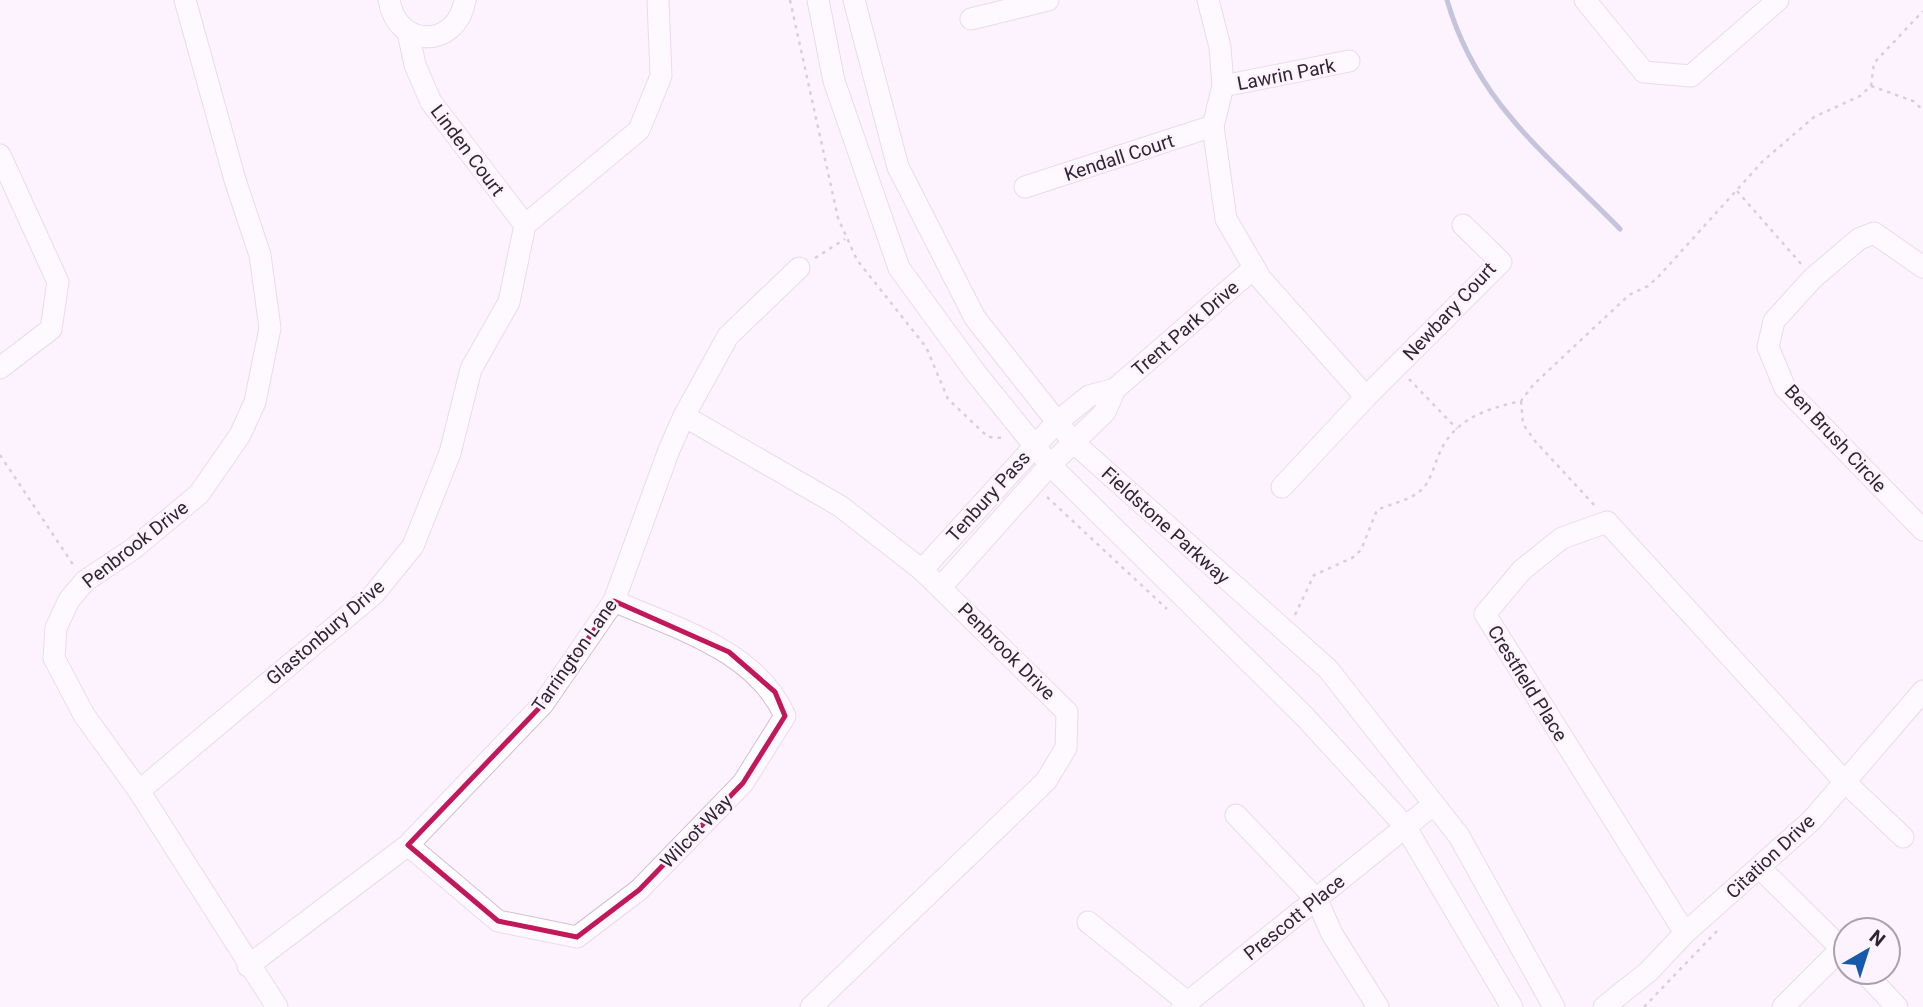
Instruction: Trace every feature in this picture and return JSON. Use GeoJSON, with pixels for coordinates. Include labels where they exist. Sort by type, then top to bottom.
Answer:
{"type":"FeatureCollection","features":[{"type":"Feature","properties":{"kind":"street","name":"Penbrook Drive"},"geometry":{"type":"LineString","coordinates":[[185,0],[231,167],[261,255],[270,328],[254,402],[240,435],[199,494],[133,549],[85,581],[69,600],[56,628],[54,658],[84,715],[139,791],[248,966],[277,1007]]}},
{"type":"Feature","properties":{"kind":"street","name":"Linden Court"},"geometry":{"type":"LineString","coordinates":[[389,0],[392,13],[408,32],[415,65],[431,102],[525,225]]}},
{"type":"Feature","properties":{"kind":"street"},"geometry":{"type":"LineString","coordinates":[[408,32],[420,36],[445,33],[463,14],[465,0]]}},
{"type":"Feature","properties":{"kind":"street"},"geometry":{"type":"LineString","coordinates":[[525,225],[639,130],[660,76],[658,0]]}},
{"type":"Feature","properties":{"kind":"street","name":"Fieldstone Parkway"},"geometry":{"type":"LineString","coordinates":[[818,0],[834,82],[899,268],[1050,465],[1305,717],[1405,826],[1512,1007]]}},
{"type":"Feature","properties":{"kind":"street","name":"Fieldstone Parkway"},"geometry":{"type":"LineString","coordinates":[[855,0],[898,167],[975,318],[1073,442],[1328,669],[1459,836],[1554,1007]]}},
{"type":"Feature","properties":{"kind":"street"},"geometry":{"type":"LineString","coordinates":[[971,19],[1048,0]]}},
{"type":"Feature","properties":{"kind":"street"},"geometry":{"type":"LineString","coordinates":[[1208,0],[1220,47],[1223,86],[1213,126],[1226,219],[1261,279],[1366,397]]}},
{"type":"Feature","properties":{"kind":"street"},"geometry":{"type":"LineString","coordinates":[[1585,0],[1644,72],[1691,76],[1778,0]]}},
{"type":"Feature","properties":{"kind":"street","name":"Lawrin Park"},"geometry":{"type":"LineString","coordinates":[[1223,86],[1349,61]]}},
{"type":"Feature","properties":{"kind":"street","name":"Kendall Court"},"geometry":{"type":"LineString","coordinates":[[1025,187],[1213,126]]}},
{"type":"Feature","properties":{"kind":"street"},"geometry":{"type":"LineString","coordinates":[[0,155],[58,282],[51,329],[0,368]]}},
{"type":"Feature","properties":{"kind":"street","name":"Glastonbury Drive"},"geometry":{"type":"LineString","coordinates":[[139,791],[374,594],[413,546],[450,453],[471,369],[509,302],[525,225]]}},
{"type":"Feature","properties":{"kind":"street","name":"Newbary Court"},"geometry":{"type":"LineString","coordinates":[[1282,487],[1366,397],[1500,262],[1463,225]]}},
{"type":"Feature","properties":{"kind":"street","name":"Ben Brush Circle"},"geometry":{"type":"LineString","coordinates":[[1923,267],[1874,233],[1858,239],[1813,278],[1774,321],[1768,348],[1785,388],[1923,530]]}},
{"type":"Feature","properties":{"kind":"street","name":"Tarrington Lane"},"geometry":{"type":"LineString","coordinates":[[248,966],[408,845],[543,704],[614,601],[684,415],[727,336],[799,268]]}},
{"type":"Feature","properties":{"kind":"street","name":"Trent Park Drive"},"geometry":{"type":"LineString","coordinates":[[1073,442],[1105,412],[1115,389],[1254,268]]}},
{"type":"Feature","properties":{"kind":"street","name":"Trent Park Drive"},"geometry":{"type":"LineString","coordinates":[[1056,423],[1089,396],[1115,389]]}},
{"type":"Feature","properties":{"kind":"street","name":"Penbrook Drive"},"geometry":{"type":"LineString","coordinates":[[684,415],[840,506],[942,586],[1067,712],[1066,748],[1046,781],[811,1007]]}},
{"type":"Feature","properties":{"kind":"street","name":"Tenbury Pass"},"geometry":{"type":"LineString","coordinates":[[922,570],[1056,423]]}},
{"type":"Feature","properties":{"kind":"street","name":"Tenbury Pass"},"geometry":{"type":"LineString","coordinates":[[942,586],[1073,442]]}},
{"type":"Feature","properties":{"kind":"street"},"geometry":{"type":"LineString","coordinates":[[1607,522],[1844,781],[1903,837]]}},
{"type":"Feature","properties":{"kind":"street","name":"Crestfield Place"},"geometry":{"type":"LineString","coordinates":[[1607,522],[1562,538],[1522,570],[1485,614],[1685,933]]}},
{"type":"Feature","properties":{"kind":"street","name":"Wilcot Way"},"geometry":{"type":"LineString","coordinates":[[408,845],[498,921],[577,937],[639,890],[743,783],[785,716],[775,692],[729,652],[614,601]]}},
{"type":"Feature","properties":{"kind":"street","name":"Citation Drive"},"geometry":{"type":"LineString","coordinates":[[1605,1007],[1648,972],[1685,933],[1812,820],[1923,691]]}},
{"type":"Feature","properties":{"kind":"street","name":"Prescott Place"},"geometry":{"type":"LineString","coordinates":[[1184,1005],[1434,804]]}},
{"type":"Feature","properties":{"kind":"street"},"geometry":{"type":"LineString","coordinates":[[1236,815],[1317,900],[1332,934],[1378,1007]]}},
{"type":"Feature","properties":{"kind":"street"},"geometry":{"type":"LineString","coordinates":[[1760,868],[1832,938]]}},
{"type":"Feature","properties":{"kind":"street"},"geometry":{"type":"LineString","coordinates":[[1088,922],[1184,1005]]}},
{"type":"Feature","properties":{"kind":"street"},"geometry":{"type":"LineString","coordinates":[[1783,1007],[1832,961]]}},
{"type":"Feature","properties":{"kind":"street"},"geometry":{"type":"LineString","coordinates":[[1877,986],[1896,1007]]}},
{"type":"Feature","properties":{"kind":"path"},"geometry":{"type":"LineString","coordinates":[[1295,615],[1314,575],[1352,558],[1361,550],[1377,510],[1412,497],[1426,485],[1444,444],[1457,429],[1486,408],[1521,401],[1534,384],[1629,295],[1648,286],[1659,276],[1763,160],[1814,117],[1860,96],[1871,86],[1874,64],[1923,11]]}},
{"type":"Feature","properties":{"kind":"path"},"geometry":{"type":"LineString","coordinates":[[1871,86],[1913,101],[1923,110]]}},
{"type":"Feature","properties":{"kind":"path"},"geometry":{"type":"LineString","coordinates":[[1737,191],[1813,278]]}},
{"type":"Feature","properties":{"kind":"path"},"geometry":{"type":"LineString","coordinates":[[799,268],[845,239]]}},
{"type":"Feature","properties":{"kind":"path"},"geometry":{"type":"LineString","coordinates":[[1397,366],[1457,429]]}},
{"type":"Feature","properties":{"kind":"path"},"geometry":{"type":"LineString","coordinates":[[1521,401],[1523,425],[1578,485],[1607,522]]}},
{"type":"Feature","properties":{"kind":"path"},"geometry":{"type":"LineString","coordinates":[[0,455],[85,581]]}},
{"type":"Feature","properties":{"kind":"path"},"geometry":{"type":"LineString","coordinates":[[1644,1007],[1718,930]]}},
{"type":"Feature","properties":{"kind":"highlighted area"},"geometry":{"type":"Polygon","coordinates":[[[614,601],[729,652],[775,692],[785,716],[743,783],[639,890],[577,937],[498,921],[408,845],[543,704],[614,601]]]}},
{"type":"Feature","properties":{"kind":"waterway"},"geometry":{"type":"LineString","coordinates":[[1447,0],[1460,37],[1496,99],[1518,126],[1620,229]]}}]}
